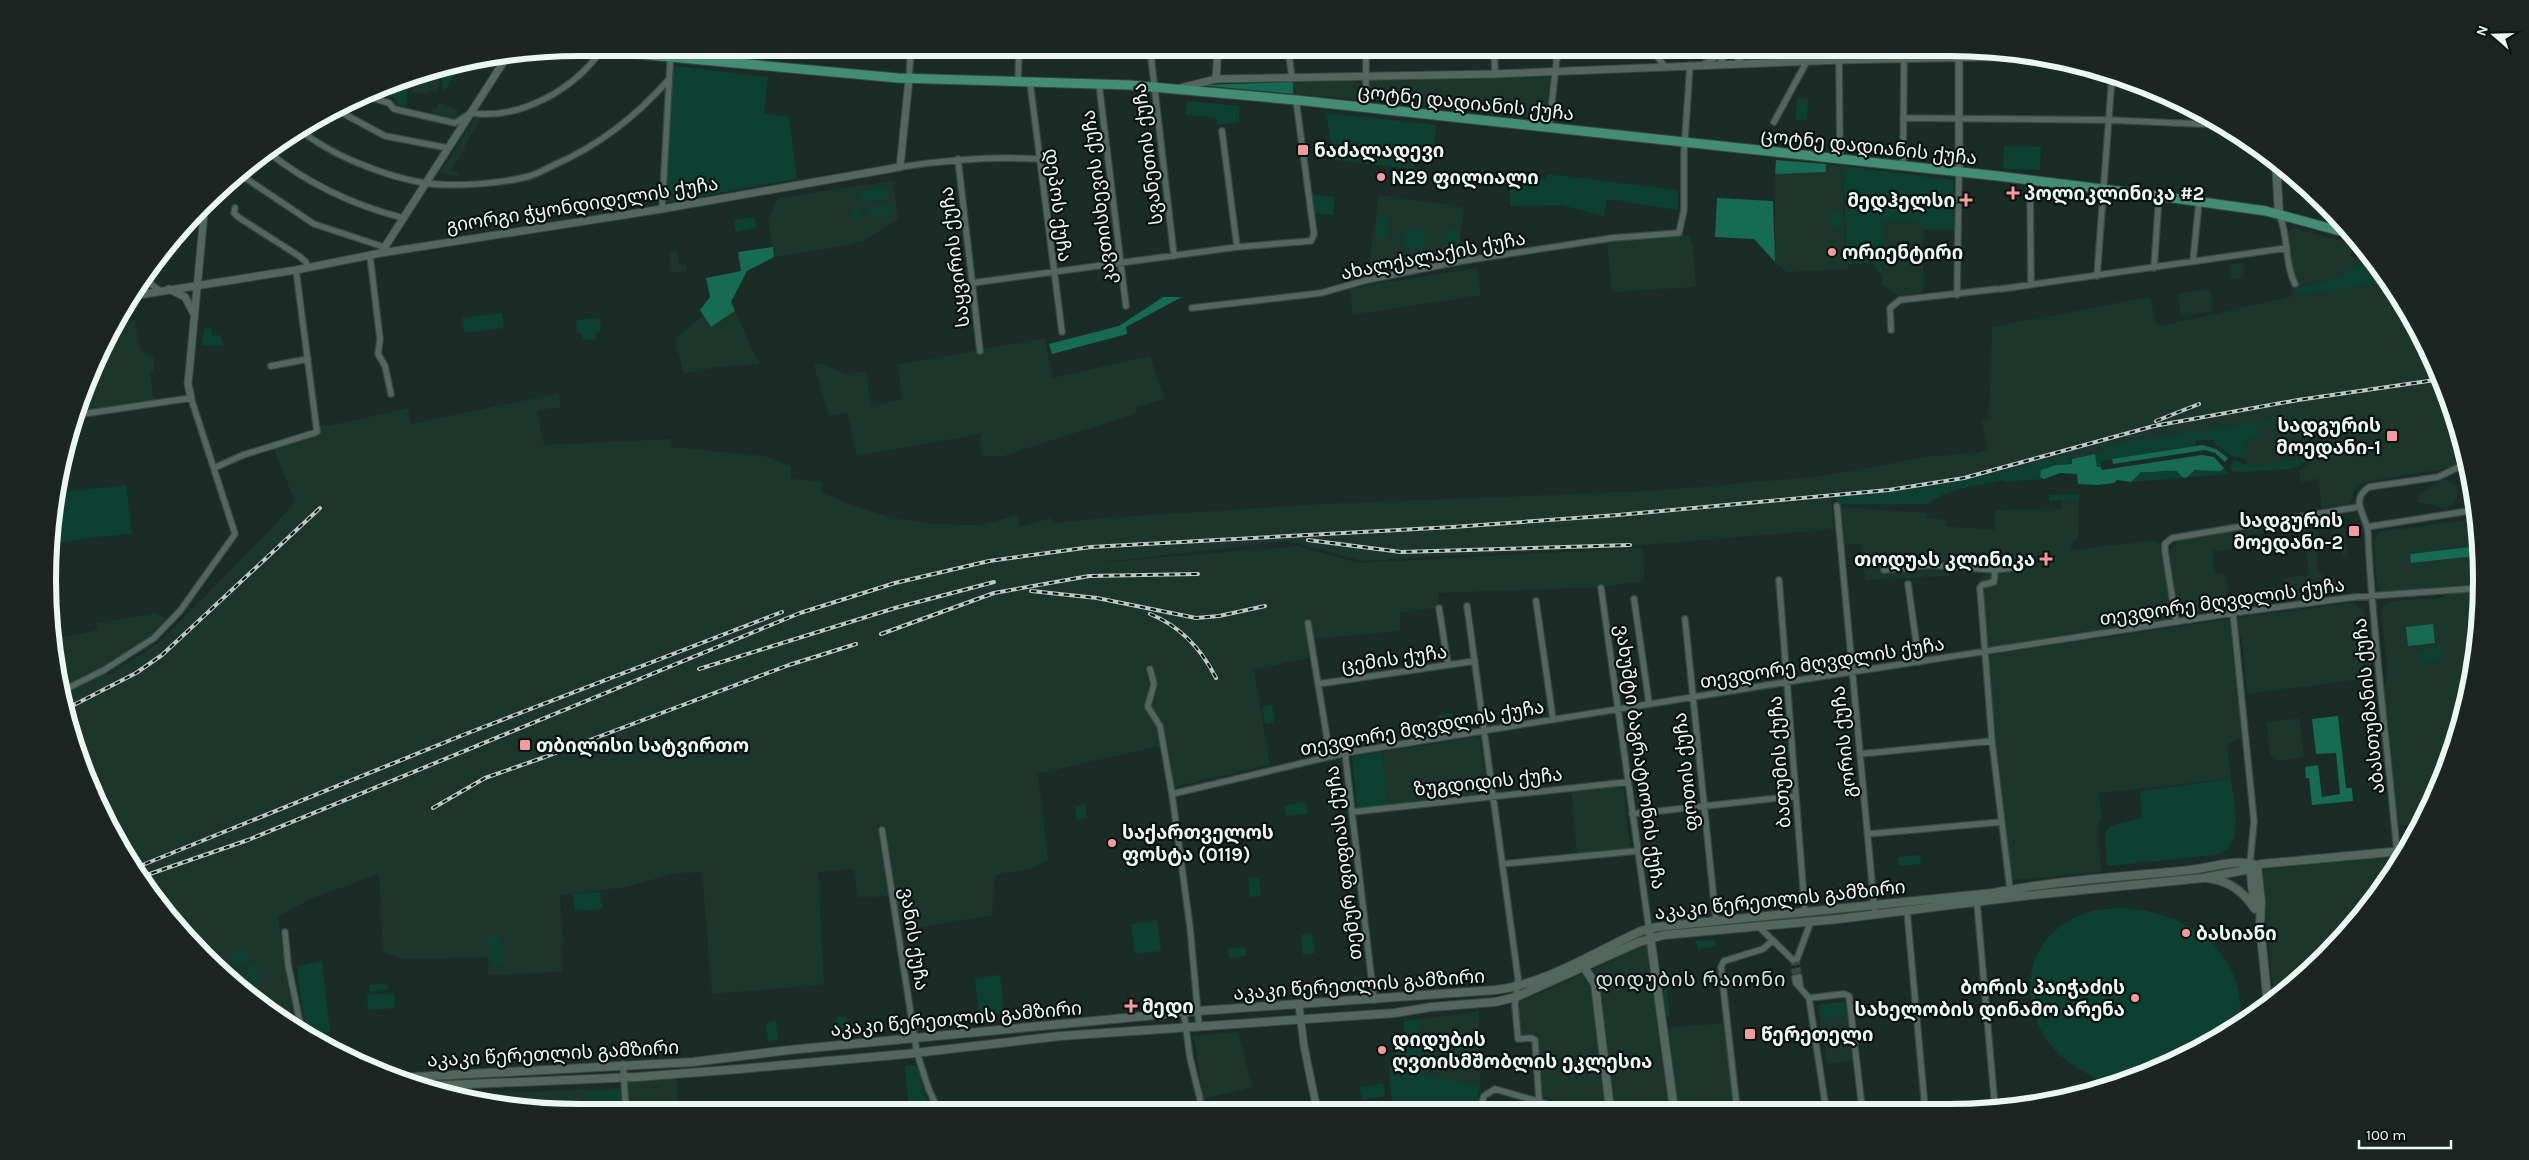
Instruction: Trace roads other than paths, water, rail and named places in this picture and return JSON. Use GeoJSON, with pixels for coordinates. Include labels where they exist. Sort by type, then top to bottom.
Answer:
{"type":"FeatureCollection","features":[{"type":"Feature","properties":{"kind":"main road","name":"ცოტნე დადიანის ქუჩა"},"geometry":{"type":"LineString","coordinates":[[706,56],[909,79],[1099,84],[1296,100],[1959,172],[2159,196],[2279,214],[2339,231]]}},
{"type":"Feature","properties":{"kind":"main road"},"geometry":{"type":"LineString","coordinates":[[2276,171],[2279,214]]}},
{"type":"Feature","properties":{"kind":"main road"},"geometry":{"type":"LineString","coordinates":[[2252,865],[2397,851]]}},
{"type":"Feature","properties":{"kind":"main road"},"geometry":{"type":"LineString","coordinates":[[2252,865],[2255,909],[2260,924]]}},
{"type":"Feature","properties":{"kind":"main road"},"geometry":{"type":"LineString","coordinates":[[2252,865],[2261,902],[2260,924],[2267,997]]}},
{"type":"Feature","properties":{"kind":"main road","name":"აკაკი წერეთლის გამზირი"},"geometry":{"type":"LineString","coordinates":[[2203,878],[2252,865]]}},
{"type":"Feature","properties":{"kind":"main road","name":"აკაკი წერეთლის გამზირი"},"geometry":{"type":"LineString","coordinates":[[442,1085],[624,1078],[793,1065],[1060,1036],[1300,1018],[1316,1019],[1413,1012],[1431,1007],[1496,1002],[1516,997],[1651,938],[1977,903],[2010,894],[2252,865]]}},
{"type":"Feature","properties":{"kind":"main road","name":"აკაკი წერეთლის გამზირი"},"geometry":{"type":"LineString","coordinates":[[415,1077],[623,1064],[693,1062],[755,1053],[1184,1014],[1198,1011],[1495,990],[1518,986],[1649,929],[1874,905],[2203,878],[2218,879],[2239,890],[2255,909]]}},
{"type":"Feature","properties":{"kind":"main road","name":"ვახუშტი ბაგრატიონის ქუჩა"},"geometry":{"type":"LineString","coordinates":[[1649,929],[1673,1104]]}},
{"type":"Feature","properties":{"kind":"main road"},"geometry":{"type":"LineString","coordinates":[[1584,968],[1595,984],[1609,1104]]}},
{"type":"Feature","properties":{"kind":"street"},"geometry":{"type":"LineString","coordinates":[[374,99],[389,103],[394,109],[455,123],[471,112],[486,115],[510,112],[549,96],[574,82],[596,56]]}},
{"type":"Feature","properties":{"kind":"street"},"geometry":{"type":"LineString","coordinates":[[662,209],[671,56]]}},
{"type":"Feature","properties":{"kind":"street"},"geometry":{"type":"LineString","coordinates":[[900,167],[910,56]]}},
{"type":"Feature","properties":{"kind":"street"},"geometry":{"type":"LineString","coordinates":[[1018,82],[1019,56]]}},
{"type":"Feature","properties":{"kind":"street","name":"სვანეთის ქუჩა"},"geometry":{"type":"LineString","coordinates":[[1151,56],[1174,256]]}},
{"type":"Feature","properties":{"kind":"street"},"geometry":{"type":"LineString","coordinates":[[1216,79],[1217,56]]}},
{"type":"Feature","properties":{"kind":"street"},"geometry":{"type":"LineString","coordinates":[[1289,56],[1292,78]]}},
{"type":"Feature","properties":{"kind":"street"},"geometry":{"type":"LineString","coordinates":[[1366,56],[1366,108]]}},
{"type":"Feature","properties":{"kind":"street"},"geometry":{"type":"LineString","coordinates":[[1494,56],[1495,74]]}},
{"type":"Feature","properties":{"kind":"street"},"geometry":{"type":"LineString","coordinates":[[1549,128],[1557,56]]}},
{"type":"Feature","properties":{"kind":"street"},"geometry":{"type":"LineString","coordinates":[[1656,56],[1665,67]]}},
{"type":"Feature","properties":{"kind":"street"},"geometry":{"type":"LineString","coordinates":[[1704,64],[1717,56]]}},
{"type":"Feature","properties":{"kind":"street"},"geometry":{"type":"LineString","coordinates":[[1723,56],[1724,64]]}},
{"type":"Feature","properties":{"kind":"street"},"geometry":{"type":"LineString","coordinates":[[1724,64],[1728,56]]}},
{"type":"Feature","properties":{"kind":"street"},"geometry":{"type":"LineString","coordinates":[[1737,56],[1741,63]]}},
{"type":"Feature","properties":{"kind":"street"},"geometry":{"type":"LineString","coordinates":[[1774,122],[1810,56]]}},
{"type":"Feature","properties":{"kind":"street"},"geometry":{"type":"LineString","coordinates":[[1175,89],[1216,79],[1495,74],[1704,64],[1985,57]]}},
{"type":"Feature","properties":{"kind":"street"},"geometry":{"type":"LineString","coordinates":[[1957,295],[1959,58]]}},
{"type":"Feature","properties":{"kind":"street"},"geometry":{"type":"LineString","coordinates":[[1904,59],[1904,166]]}},
{"type":"Feature","properties":{"kind":"street"},"geometry":{"type":"LineString","coordinates":[[1839,60],[1840,159]]}},
{"type":"Feature","properties":{"kind":"street"},"geometry":{"type":"LineString","coordinates":[[245,178],[314,224],[382,250],[503,62]]}},
{"type":"Feature","properties":{"kind":"street"},"geometry":{"type":"LineString","coordinates":[[1685,142],[1690,65]]}},
{"type":"Feature","properties":{"kind":"street"},"geometry":{"type":"LineString","coordinates":[[306,134],[327,147],[372,168],[426,183],[476,184],[527,177],[573,157],[611,135],[648,103],[669,79]]}},
{"type":"Feature","properties":{"kind":"street","name":"დეპოს ქუჩა"},"geometry":{"type":"LineString","coordinates":[[1030,82],[1052,271],[1062,332]]}},
{"type":"Feature","properties":{"kind":"street"},"geometry":{"type":"LineString","coordinates":[[2097,276],[2111,82]]}},
{"type":"Feature","properties":{"kind":"street","name":"კავთისხევის ქუჩა"},"geometry":{"type":"LineString","coordinates":[[1099,84],[1126,306]]}},
{"type":"Feature","properties":{"kind":"street"},"geometry":{"type":"LineString","coordinates":[[972,283],[1237,247],[1310,241],[1313,238],[1296,100]]}},
{"type":"Feature","properties":{"kind":"street"},"geometry":{"type":"LineString","coordinates":[[342,113],[385,136],[448,148]]}},
{"type":"Feature","properties":{"kind":"street"},"geometry":{"type":"LineString","coordinates":[[1903,118],[1959,117],[2108,120],[2208,124]]}},
{"type":"Feature","properties":{"kind":"street"},"geometry":{"type":"LineString","coordinates":[[1222,131],[1237,247]]}},
{"type":"Feature","properties":{"kind":"street","name":"ახალქალაქის ქუჩა"},"geometry":{"type":"LineString","coordinates":[[1192,308],[1321,293],[1367,280],[1462,261],[1612,238],[1679,233],[1684,210],[1685,142]]}},
{"type":"Feature","properties":{"kind":"street"},"geometry":{"type":"LineString","coordinates":[[273,156],[315,184],[363,206],[403,218]]}},
{"type":"Feature","properties":{"kind":"street","name":"გიორგი ჭყონდიდელის ქუჩა"},"geometry":{"type":"LineString","coordinates":[[142,294],[296,270],[370,256],[382,250],[662,209],[900,167],[958,159],[998,157],[1039,159]]}},
{"type":"Feature","properties":{"kind":"street","name":"საყვირის ქუჩა"},"geometry":{"type":"LineString","coordinates":[[958,159],[980,351]]}},
{"type":"Feature","properties":{"kind":"street"},"geometry":{"type":"LineString","coordinates":[[2030,180],[2031,284]]}},
{"type":"Feature","properties":{"kind":"street"},"geometry":{"type":"LineString","coordinates":[[2154,268],[2159,196]]}},
{"type":"Feature","properties":{"kind":"street"},"geometry":{"type":"LineString","coordinates":[[2194,262],[2199,202]]}},
{"type":"Feature","properties":{"kind":"street"},"geometry":{"type":"LineString","coordinates":[[235,208],[234,213],[238,217],[299,256],[306,262],[307,267]]}},
{"type":"Feature","properties":{"kind":"street"},"geometry":{"type":"LineString","coordinates":[[2279,214],[2283,223],[2290,274],[2294,284]]}},
{"type":"Feature","properties":{"kind":"street"},"geometry":{"type":"LineString","coordinates":[[67,688],[104,670],[154,638],[180,611],[235,534],[188,384],[205,216]]}},
{"type":"Feature","properties":{"kind":"street"},"geometry":{"type":"LineString","coordinates":[[1891,330],[1890,308],[1900,300],[1957,295],[2287,248]]}},
{"type":"Feature","properties":{"kind":"street"},"geometry":{"type":"LineString","coordinates":[[370,256],[380,339],[378,354],[385,366],[391,394]]}},
{"type":"Feature","properties":{"kind":"street"},"geometry":{"type":"LineString","coordinates":[[214,468],[251,452],[317,432],[296,270]]}},
{"type":"Feature","properties":{"kind":"street"},"geometry":{"type":"LineString","coordinates":[[149,282],[159,290]]}},
{"type":"Feature","properties":{"kind":"street"},"geometry":{"type":"LineString","coordinates":[[168,289],[185,297],[194,315]]}},
{"type":"Feature","properties":{"kind":"street"},"geometry":{"type":"LineString","coordinates":[[272,366],[308,359]]}},
{"type":"Feature","properties":{"kind":"street"},"geometry":{"type":"LineString","coordinates":[[84,413],[191,398]]}},
{"type":"Feature","properties":{"kind":"street"},"geometry":{"type":"LineString","coordinates":[[2176,622],[2165,544],[2177,537],[2358,506],[2362,493],[2369,487],[2438,477],[2460,466]]}},
{"type":"Feature","properties":{"kind":"street","name":"გორის ქუჩა"},"geometry":{"type":"LineString","coordinates":[[1838,506],[1876,915]]}},
{"type":"Feature","properties":{"kind":"street","name":"აბასთუმანის ქუჩა"},"geometry":{"type":"LineString","coordinates":[[2358,506],[2367,527],[2372,596],[2400,847]]}},
{"type":"Feature","properties":{"kind":"street"},"geometry":{"type":"LineString","coordinates":[[2367,527],[2468,511]]}},
{"type":"Feature","properties":{"kind":"street"},"geometry":{"type":"LineString","coordinates":[[1884,570],[1929,565],[1995,570],[2011,568]]}},
{"type":"Feature","properties":{"kind":"street"},"geometry":{"type":"LineString","coordinates":[[1995,570],[1994,582],[1982,585],[1980,588],[1992,741],[2010,894]]}},
{"type":"Feature","properties":{"kind":"street","name":"ბათუმის ქუჩა"},"geometry":{"type":"LineString","coordinates":[[1779,580],[1805,912]]}},
{"type":"Feature","properties":{"kind":"street"},"geometry":{"type":"LineString","coordinates":[[1908,584],[1920,662]]}},
{"type":"Feature","properties":{"kind":"street","name":"ვახუშტი ბაგრატიონის ქუჩა"},"geometry":{"type":"LineString","coordinates":[[1601,588],[1649,929]]}},
{"type":"Feature","properties":{"kind":"street","name":"თევდორე მღვდლის ქუჩა"},"geometry":{"type":"LineString","coordinates":[[1172,794],[1345,753],[1649,703],[2233,613],[2372,596],[2473,589]]}},
{"type":"Feature","properties":{"kind":"street"},"geometry":{"type":"LineString","coordinates":[[1634,599],[1649,703]]}},
{"type":"Feature","properties":{"kind":"street"},"geometry":{"type":"LineString","coordinates":[[1536,602],[1554,719]]}},
{"type":"Feature","properties":{"kind":"street"},"geometry":{"type":"LineString","coordinates":[[1467,606],[1518,986],[1516,997],[1518,1039],[1532,1038],[1535,1040],[1539,1100]]}},
{"type":"Feature","properties":{"kind":"street"},"geometry":{"type":"LineString","coordinates":[[1439,608],[1448,665]]}},
{"type":"Feature","properties":{"kind":"street"},"geometry":{"type":"LineString","coordinates":[[2233,613],[2254,821],[2252,865]]}},
{"type":"Feature","properties":{"kind":"street","name":"ფოთის ქუჩა"},"geometry":{"type":"LineString","coordinates":[[1685,619],[1716,921]]}},
{"type":"Feature","properties":{"kind":"street","name":"თემურ ფიფიას ქუჩა"},"geometry":{"type":"LineString","coordinates":[[1308,623],[1330,756]]}},
{"type":"Feature","properties":{"kind":"street","name":"ცემის ქუჩა"},"geometry":{"type":"LineString","coordinates":[[1318,684],[1475,661]]}},
{"type":"Feature","properties":{"kind":"street"},"geometry":{"type":"LineString","coordinates":[[1150,669],[1154,684],[1148,706],[1160,726],[1172,794],[1199,1025]]}},
{"type":"Feature","properties":{"kind":"street"},"geometry":{"type":"LineString","coordinates":[[1860,754],[1992,741]]}},
{"type":"Feature","properties":{"kind":"street","name":"თემურ ფიფიას ქუჩა"},"geometry":{"type":"LineString","coordinates":[[1345,753],[1374,1000]]}},
{"type":"Feature","properties":{"kind":"street","name":"ზუგდიდის ქუჩა"},"geometry":{"type":"LineString","coordinates":[[1352,812],[1492,795],[1628,782]]}},
{"type":"Feature","properties":{"kind":"street"},"geometry":{"type":"LineString","coordinates":[[1632,814],[1796,796]]}},
{"type":"Feature","properties":{"kind":"street"},"geometry":{"type":"LineString","coordinates":[[1868,834],[2001,822]]}},
{"type":"Feature","properties":{"kind":"street","name":"ვანის ქუჩა"},"geometry":{"type":"LineString","coordinates":[[882,830],[917,1052],[929,1090],[936,1104]]}},
{"type":"Feature","properties":{"kind":"street"},"geometry":{"type":"LineString","coordinates":[[1502,864],[1638,851]]}},
{"type":"Feature","properties":{"kind":"street"},"geometry":{"type":"LineString","coordinates":[[1977,903],[1994,1102]]}},
{"type":"Feature","properties":{"kind":"street"},"geometry":{"type":"LineString","coordinates":[[1907,911],[1926,1104]]}},
{"type":"Feature","properties":{"kind":"street"},"geometry":{"type":"LineString","coordinates":[[1758,926],[1795,959],[1811,921]]}},
{"type":"Feature","properties":{"kind":"street"},"geometry":{"type":"LineString","coordinates":[[285,932],[288,964],[300,1022]]}},
{"type":"Feature","properties":{"kind":"street"},"geometry":{"type":"LineString","coordinates":[[1736,1104],[1721,967],[1724,961],[1763,949],[1773,940]]}},
{"type":"Feature","properties":{"kind":"street"},"geometry":{"type":"LineString","coordinates":[[1797,977],[1796,983],[1809,998],[1825,1104]]}},
{"type":"Feature","properties":{"kind":"street"},"geometry":{"type":"LineString","coordinates":[[1809,998],[1844,994],[1849,996],[1862,1104]]}},
{"type":"Feature","properties":{"kind":"street"},"geometry":{"type":"LineString","coordinates":[[1299,1005],[1304,1046],[1316,1104]]}},
{"type":"Feature","properties":{"kind":"street"},"geometry":{"type":"LineString","coordinates":[[1184,1014],[1202,1104]]}},
{"type":"Feature","properties":{"kind":"street"},"geometry":{"type":"LineString","coordinates":[[623,1064],[626,1104]]}},
{"type":"Feature","properties":{"kind":"street"},"geometry":{"type":"LineString","coordinates":[[1481,1104],[1484,1096],[1496,1089],[1551,1104]]}},
{"type":"Feature","properties":{"kind":"tunnel"},"geometry":{"type":"LineString","coordinates":[[1797,959],[1799,977]]}},
{"type":"Feature","properties":{"kind":"tunnel"},"geometry":{"type":"LineString","coordinates":[[1793,960],[1795,978]]}},
{"type":"Feature","properties":{"kind":"railway"},"geometry":{"type":"LineString","coordinates":[[148,875],[248,840],[800,613],[895,583],[989,561],[1091,547],[1453,527],[1618,515],[1889,490],[1964,478],[2154,426],[2298,400],[2433,380]]}},
{"type":"Feature","properties":{"kind":"railway"},"geometry":{"type":"LineString","coordinates":[[2156,421],[2199,404]]}},
{"type":"Feature","properties":{"kind":"railway"},"geometry":{"type":"LineString","coordinates":[[72,706],[136,673],[162,655],[320,508]]}},
{"type":"Feature","properties":{"kind":"railway"},"geometry":{"type":"LineString","coordinates":[[1308,540],[1401,552],[1630,545]]}},
{"type":"Feature","properties":{"kind":"railway"},"geometry":{"type":"LineString","coordinates":[[881,634],[994,593],[1089,576],[1198,574]]}},
{"type":"Feature","properties":{"kind":"railway"},"geometry":{"type":"LineString","coordinates":[[699,669],[895,608],[994,582]]}},
{"type":"Feature","properties":{"kind":"railway"},"geometry":{"type":"LineString","coordinates":[[1031,591],[1097,598],[1196,618],[1219,616],[1265,606]]}},
{"type":"Feature","properties":{"kind":"railway"},"geometry":{"type":"LineString","coordinates":[[141,865],[463,735],[782,612]]}},
{"type":"Feature","properties":{"kind":"railway"},"geometry":{"type":"LineString","coordinates":[[1150,614],[1171,625],[1189,640],[1204,658],[1216,678]]}},
{"type":"Feature","properties":{"kind":"railway"},"geometry":{"type":"LineString","coordinates":[[433,808],[485,778],[789,665],[856,644]]}},
{"type":"Feature","properties":{"kind":"place","name":"ნაძალადევი"},"geometry":{"type":"Point","coordinates":[1303,150]}},
{"type":"Feature","properties":{"kind":"place","name":"N29 ფილიალი"},"geometry":{"type":"Point","coordinates":[1381,177]}},
{"type":"Feature","properties":{"kind":"place","name":"პოლიკლინიკა #2"},"geometry":{"type":"Point","coordinates":[2013,193]}},
{"type":"Feature","properties":{"kind":"place","name":"მედჰელსი"},"geometry":{"type":"Point","coordinates":[1966,200]}},
{"type":"Feature","properties":{"kind":"place","name":"ორიენტირი"},"geometry":{"type":"Point","coordinates":[1832,252]}},
{"type":"Feature","properties":{"kind":"place","name":"სადგურის მოედანი-1"},"geometry":{"type":"Point","coordinates":[2392,436]}},
{"type":"Feature","properties":{"kind":"place","name":"სადგურის მოედანი-2"},"geometry":{"type":"Point","coordinates":[2354,531]}},
{"type":"Feature","properties":{"kind":"place","name":"თოდუას კლინიკა"},"geometry":{"type":"Point","coordinates":[2046,559]}},
{"type":"Feature","properties":{"kind":"place","name":"თბილისი სატვირთო"},"geometry":{"type":"Point","coordinates":[525,745]}},
{"type":"Feature","properties":{"kind":"place","name":"საქართველოს ფოსტა (0119)"},"geometry":{"type":"Point","coordinates":[1112,843]}},
{"type":"Feature","properties":{"kind":"place","name":"ბასიანი"},"geometry":{"type":"Point","coordinates":[2186,933]}},
{"type":"Feature","properties":{"kind":"place","name":"ბორის პაიჭაძის სახელობის დინამო არენა"},"geometry":{"type":"Point","coordinates":[2135,998]}},
{"type":"Feature","properties":{"kind":"place","name":"მედი"},"geometry":{"type":"Point","coordinates":[1131,1006]}},
{"type":"Feature","properties":{"kind":"place","name":"წერეთელი"},"geometry":{"type":"Point","coordinates":[1750,1034]}},
{"type":"Feature","properties":{"kind":"place","name":"დიდუბის ღვთისმშობლის ეკლესია"},"geometry":{"type":"Point","coordinates":[1382,1050]}},
{"type":"Feature","properties":{"kind":"district","name":"დიდუბის რაიონი"},"geometry":{"type":"Point","coordinates":[1691,979]}}]}
